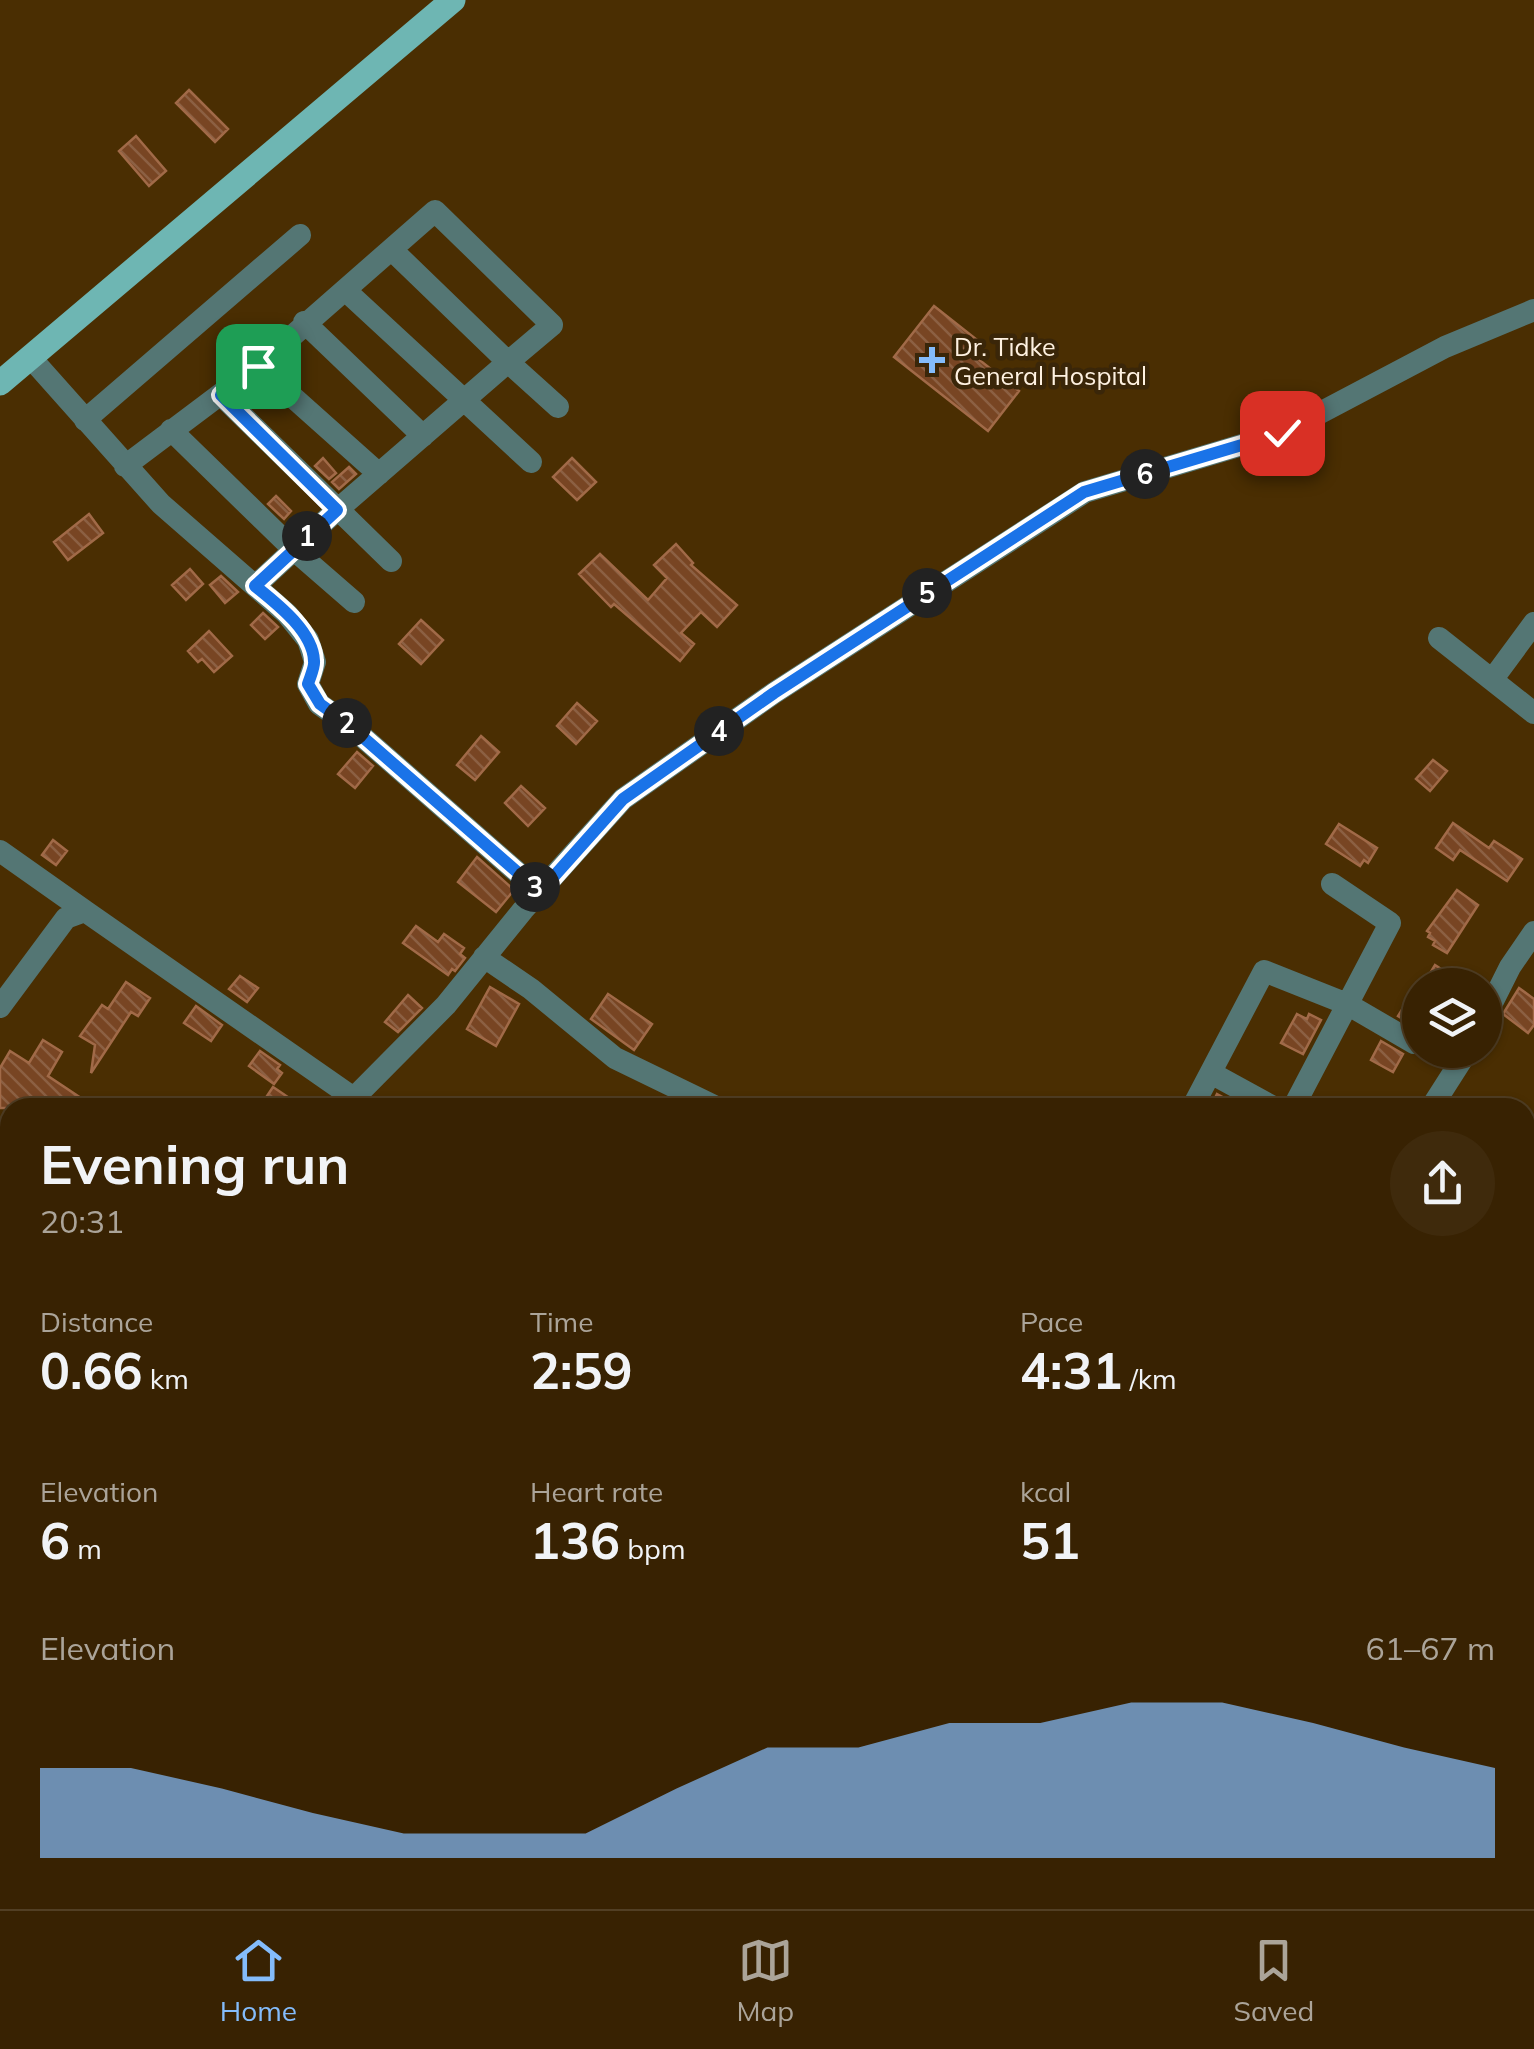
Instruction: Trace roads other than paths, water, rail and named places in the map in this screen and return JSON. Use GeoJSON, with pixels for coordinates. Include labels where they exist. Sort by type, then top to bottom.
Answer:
{"type":"FeatureCollection","features":[{"type":"Feature","properties":{"kind":"main road"},"geometry":{"type":"LineString","coordinates":[[0,383],[453,0]]}},
{"type":"Feature","properties":{"kind":"street"},"geometry":{"type":"LineString","coordinates":[[125,466],[258,366],[436,211],[552,324],[461,400],[255,586]]}},
{"type":"Feature","properties":{"kind":"street"},"geometry":{"type":"LineString","coordinates":[[84,420],[300,235]]}},
{"type":"Feature","properties":{"kind":"street"},"geometry":{"type":"LineString","coordinates":[[392,250],[558,407]]}},
{"type":"Feature","properties":{"kind":"street"},"geometry":{"type":"LineString","coordinates":[[345,290],[531,462]]}},
{"type":"Feature","properties":{"kind":"street"},"geometry":{"type":"LineString","coordinates":[[361,1098],[623,799],[774,693],[1084,492],[1282,433],[1446,347],[1534,310]]}},
{"type":"Feature","properties":{"kind":"street"},"geometry":{"type":"LineString","coordinates":[[304,322],[422,436]]}},
{"type":"Feature","properties":{"kind":"street"},"geometry":{"type":"LineString","coordinates":[[30,358],[160,504],[287,614],[308,640],[315,662],[308,684],[320,704],[540,892]]}},
{"type":"Feature","properties":{"kind":"street"},"geometry":{"type":"LineString","coordinates":[[258,366],[379,474]]}},
{"type":"Feature","properties":{"kind":"street"},"geometry":{"type":"LineString","coordinates":[[221,395],[391,561]]}},
{"type":"Feature","properties":{"kind":"street"},"geometry":{"type":"LineString","coordinates":[[171,430],[293,549],[354,602]]}},
{"type":"Feature","properties":{"kind":"street"},"geometry":{"type":"LineString","coordinates":[[1492,680],[1534,623]]}},
{"type":"Feature","properties":{"kind":"street"},"geometry":{"type":"LineString","coordinates":[[1439,638],[1534,712]]}},
{"type":"Feature","properties":{"kind":"street"},"geometry":{"type":"LineString","coordinates":[[0,850],[345,1098]]}},
{"type":"Feature","properties":{"kind":"street"},"geometry":{"type":"LineString","coordinates":[[1298,1098],[1390,923],[1332,884]]}},
{"type":"Feature","properties":{"kind":"street"},"geometry":{"type":"LineString","coordinates":[[0,1008],[66,918],[86,912]]}},
{"type":"Feature","properties":{"kind":"street"},"geometry":{"type":"LineString","coordinates":[[1502,983],[1534,932]]}},
{"type":"Feature","properties":{"kind":"street"},"geometry":{"type":"LineString","coordinates":[[484,957],[531,989],[615,1058],[697,1098]]}},
{"type":"Feature","properties":{"kind":"street"},"geometry":{"type":"LineString","coordinates":[[1197,1098],[1264,971],[1348,1004],[1402,1036]]}},
{"type":"Feature","properties":{"kind":"street"},"geometry":{"type":"LineString","coordinates":[[1437,1098],[1457,1068]]}},
{"type":"Feature","properties":{"kind":"street"},"geometry":{"type":"LineString","coordinates":[[1211,1073],[1257,1098]]}},
{"type":"Feature","properties":{"kind":"place","name":"Dr. Tidke General Hospital"},"geometry":{"type":"Point","coordinates":[932,360]}}]}
